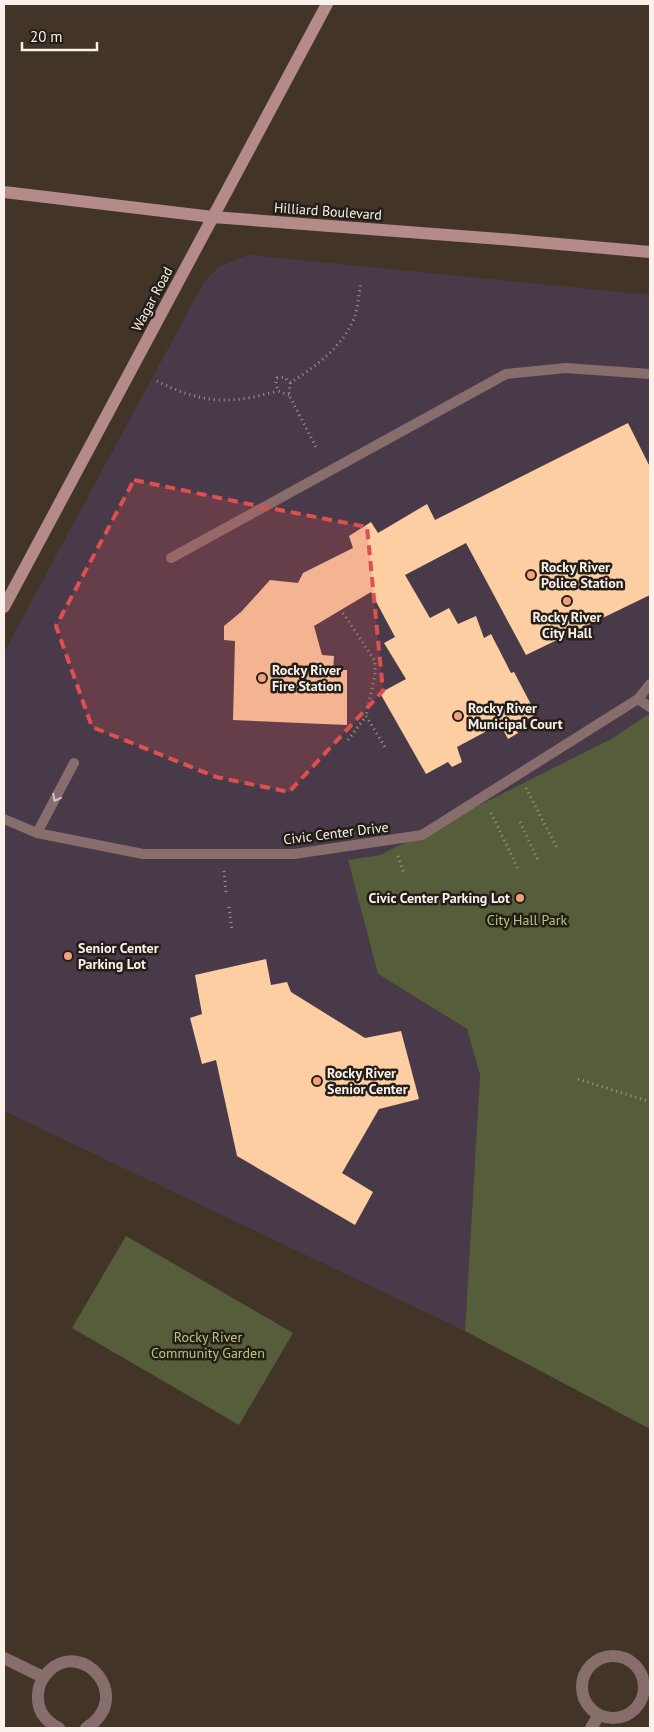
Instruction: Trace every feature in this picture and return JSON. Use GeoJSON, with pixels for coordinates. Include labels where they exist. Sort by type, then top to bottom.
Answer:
{"type":"FeatureCollection","features":[{"type":"Feature","properties":{"kind":"main road","name":"Wagar Road"},"geometry":{"type":"LineString","coordinates":[[4,607],[327,4]]}},
{"type":"Feature","properties":{"kind":"main road","name":"Hilliard Boulevard"},"geometry":{"type":"LineString","coordinates":[[4,192],[213,217],[650,252]]}},
{"type":"Feature","properties":{"kind":"street"},"geometry":{"type":"LineString","coordinates":[[610,1656],[630,1661],[642,1677],[644,1687],[642,1698],[637,1707],[629,1714],[619,1718],[599,1715],[585,1701],[582,1692],[582,1682],[586,1672],[592,1664],[610,1656]]}},
{"type":"Feature","properties":{"kind":"street"},"geometry":{"type":"LineString","coordinates":[[4,1658],[43,1677]]}},
{"type":"Feature","properties":{"kind":"street"},"geometry":{"type":"LineString","coordinates":[[59,1728],[50,1723],[42,1714],[38,1702],[38,1689],[43,1677],[52,1668],[64,1663],[76,1662],[89,1666],[99,1674],[105,1685],[107,1698],[104,1710],[97,1721],[86,1728]]}},
{"type":"Feature","properties":{"kind":"street"},"geometry":{"type":"LineString","coordinates":[[591,1728],[599,1715]]}},
{"type":"Feature","properties":{"kind":"lane"},"geometry":{"type":"LineString","coordinates":[[170,558],[506,374],[566,368],[649,377]]}},
{"type":"Feature","properties":{"kind":"lane","name":"Civic Center Drive"},"geometry":{"type":"LineString","coordinates":[[4,819],[37,833],[143,854],[294,854],[422,834],[638,699],[650,684]]}},
{"type":"Feature","properties":{"kind":"lane"},"geometry":{"type":"LineString","coordinates":[[638,699],[650,707]]}},
{"type":"Feature","properties":{"kind":"lane"},"geometry":{"type":"LineString","coordinates":[[37,833],[74,763]]}},
{"type":"Feature","properties":{"kind":"path"},"geometry":{"type":"LineString","coordinates":[[290,383],[312,369],[339,344],[354,317],[361,282]]}},
{"type":"Feature","properties":{"kind":"path"},"geometry":{"type":"LineString","coordinates":[[278,391],[277,378],[284,377],[290,383],[289,395],[317,450]]}},
{"type":"Feature","properties":{"kind":"path"},"geometry":{"type":"LineString","coordinates":[[157,381],[180,392],[207,398],[229,400],[278,391],[289,395]]}},
{"type":"Feature","properties":{"kind":"path"},"geometry":{"type":"LineString","coordinates":[[343,613],[375,661],[375,675],[366,716],[348,740]]}},
{"type":"Feature","properties":{"kind":"path"},"geometry":{"type":"LineString","coordinates":[[366,716],[385,747]]}},
{"type":"Feature","properties":{"kind":"path"},"geometry":{"type":"LineString","coordinates":[[519,774],[558,850]]}},
{"type":"Feature","properties":{"kind":"path"},"geometry":{"type":"LineString","coordinates":[[520,822],[539,862]]}},
{"type":"Feature","properties":{"kind":"path"},"geometry":{"type":"LineString","coordinates":[[500,832],[519,871]]}},
{"type":"Feature","properties":{"kind":"path"},"geometry":{"type":"LineString","coordinates":[[229,906],[232,930]]}},
{"type":"Feature","properties":{"kind":"path"},"geometry":{"type":"LineString","coordinates":[[578,1079],[650,1102]]}},
{"type":"Feature","properties":{"kind":"highlighted area"},"geometry":{"type":"Polygon","coordinates":[[[134,480],[367,527],[383,691],[289,792],[216,777],[92,727],[56,626],[134,480]]]}},
{"type":"Feature","properties":{"kind":"shaded area"},"geometry":{"type":"Polygon","coordinates":[[[249,255],[650,295],[650,713],[613,738],[380,855],[348,860],[378,974],[467,1029],[480,1075],[465,1331],[4,1111],[4,652],[204,282],[220,266],[249,255]]]}},
{"type":"Feature","properties":{"kind":"green space","name":"City Hall Park"},"geometry":{"type":"Polygon","coordinates":[[[650,713],[650,1429],[465,1331],[480,1075],[467,1029],[378,974],[348,860],[380,855],[613,738],[650,713]]]}},
{"type":"Feature","properties":{"kind":"green space","name":"Rocky River Community Garden"},"geometry":{"type":"Polygon","coordinates":[[[126,1236],[293,1333],[239,1425],[72,1328],[126,1236]]]}},
{"type":"Feature","properties":{"kind":"building","name":"Rocky River City Hall"},"geometry":{"type":"Polygon","coordinates":[[[628,423],[650,467],[650,595],[526,655],[466,543],[405,575],[430,618],[449,608],[458,624],[476,616],[484,638],[491,634],[511,673],[514,672],[536,714],[516,726],[518,733],[508,739],[500,724],[457,747],[462,762],[452,767],[448,762],[426,774],[380,693],[406,679],[384,643],[395,637],[371,592],[314,626],[322,655],[334,656],[333,670],[347,670],[347,725],[233,720],[235,641],[224,640],[224,626],[241,612],[270,580],[298,583],[303,573],[353,548],[349,536],[371,522],[378,533],[427,504],[435,520],[628,423]]]}},
{"type":"Feature","properties":{"kind":"building","name":"Rocky River Senior Center"},"geometry":{"type":"Polygon","coordinates":[[[266,959],[271,985],[287,982],[291,992],[365,1038],[401,1031],[419,1099],[379,1109],[342,1173],[373,1192],[355,1225],[237,1156],[216,1060],[202,1064],[190,1018],[202,1014],[195,975],[266,959]]]}},
{"type":"Feature","properties":{"kind":"place","name":"Rocky River Police Station"},"geometry":{"type":"Point","coordinates":[531,575]}},
{"type":"Feature","properties":{"kind":"place","name":"Rocky River City Hall"},"geometry":{"type":"Point","coordinates":[567,601]}},
{"type":"Feature","properties":{"kind":"place","name":"Rocky River Fire Station"},"geometry":{"type":"Point","coordinates":[262,678]}},
{"type":"Feature","properties":{"kind":"place","name":"Rocky River Municipal Court"},"geometry":{"type":"Point","coordinates":[458,716]}},
{"type":"Feature","properties":{"kind":"place","name":"Civic Center Parking Lot"},"geometry":{"type":"Point","coordinates":[520,898]}},
{"type":"Feature","properties":{"kind":"place","name":"Senior Center Parking Lot"},"geometry":{"type":"Point","coordinates":[68,956]}},
{"type":"Feature","properties":{"kind":"place","name":"Rocky River Senior Center"},"geometry":{"type":"Point","coordinates":[317,1081]}}]}
